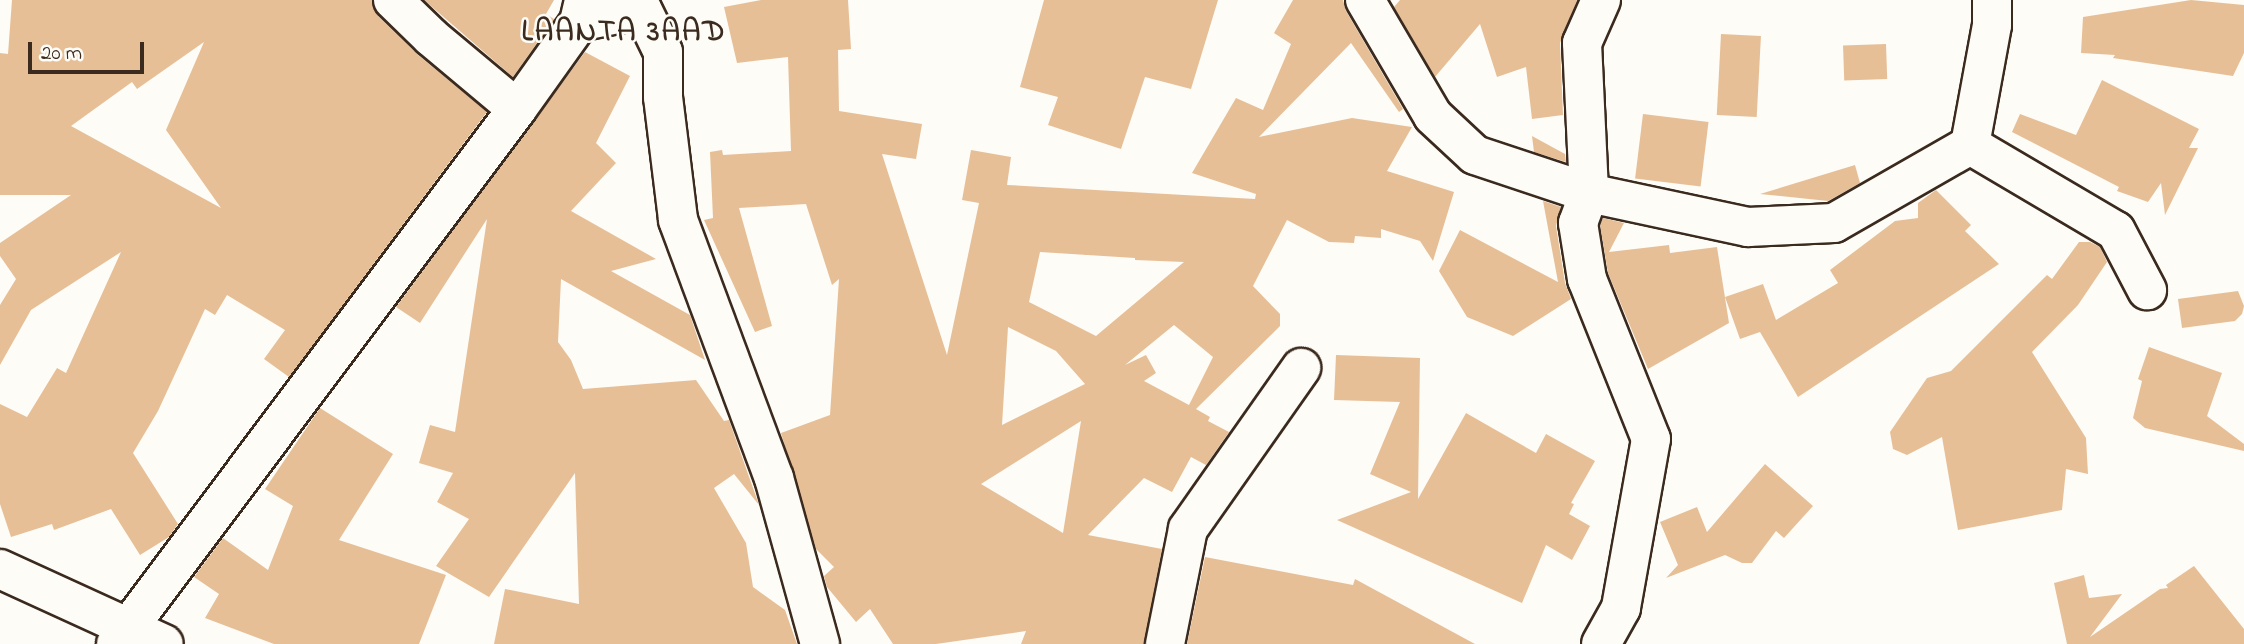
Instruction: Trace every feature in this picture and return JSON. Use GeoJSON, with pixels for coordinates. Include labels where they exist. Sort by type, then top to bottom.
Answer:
{"type":"FeatureCollection","features":[{"type":"Feature","properties":{"kind":"street"},"geometry":{"type":"LineString","coordinates":[[393,0],[431,37],[517,109]]}},
{"type":"Feature","properties":{"kind":"street"},"geometry":{"type":"LineString","coordinates":[[1366,0],[1433,116],[1475,155],[1589,193],[1748,227],[1834,223],[1970,145],[1992,25],[1992,0]]}},
{"type":"Feature","properties":{"kind":"street"},"geometry":{"type":"LineString","coordinates":[[1601,0],[1582,43],[1589,193],[1578,223],[1587,279],[1651,439],[1621,608],[1601,644]]}},
{"type":"Feature","properties":{"kind":"street"},"geometry":{"type":"LineString","coordinates":[[123,636],[517,109],[582,11],[642,9],[663,52],[663,97],[678,220],[781,501],[820,644]]}},
{"type":"Feature","properties":{"kind":"street"},"geometry":{"type":"LineString","coordinates":[[1970,145],[2116,231],[2147,290]]}},
{"type":"Feature","properties":{"kind":"street"},"geometry":{"type":"LineString","coordinates":[[1165,644],[1188,529],[1301,368]]}},
{"type":"Feature","properties":{"kind":"street"},"geometry":{"type":"LineString","coordinates":[[0,569],[123,636],[164,644]]}},
{"type":"Feature","properties":{"kind":"building"},"geometry":{"type":"Polygon","coordinates":[[[12,0],[372,0],[378,16],[417,54],[487,112],[289,377],[264,359],[285,330],[227,295],[215,315],[205,309],[158,411],[133,453],[178,524],[169,537],[140,555],[111,509],[54,530],[52,524],[11,537],[0,504],[0,404],[27,417],[57,368],[66,373],[121,252],[31,310],[0,365],[0,305],[16,279],[0,256],[0,243],[71,195],[0,195],[0,53],[8,54],[12,0]],[[204,42],[137,89],[132,82],[71,126],[221,208],[166,130],[204,42]]]}},
{"type":"Feature","properties":{"kind":"building"},"geometry":{"type":"Polygon","coordinates":[[[424,0],[554,0],[546,14],[554,19],[513,77],[424,0]]]}},
{"type":"Feature","properties":{"kind":"building"},"geometry":{"type":"Polygon","coordinates":[[[761,0],[848,0],[851,49],[838,50],[839,111],[922,124],[916,159],[882,154],[947,355],[979,203],[962,200],[971,150],[1011,157],[1007,185],[1255,199],[1256,194],[1192,173],[1236,98],[1263,110],[1291,44],[1274,33],[1293,0],[1343,0],[1346,11],[1403,109],[1399,112],[1351,43],[1259,137],[1352,118],[1412,127],[1387,171],[1454,192],[1433,261],[1420,241],[1381,229],[1381,238],[1355,236],[1354,243],[1329,242],[1287,220],[1253,286],[1280,314],[1280,326],[1196,409],[1210,417],[1208,421],[1229,432],[1206,465],[1191,457],[1172,492],[1144,478],[1088,535],[1162,549],[1144,644],[1021,644],[1026,631],[936,644],[893,644],[870,609],[856,622],[827,587],[824,576],[834,567],[816,549],[781,433],[830,415],[839,279],[832,285],[806,204],[739,208],[772,326],[755,332],[704,220],[713,218],[710,152],[722,150],[723,155],[791,151],[788,57],[737,63],[724,7],[761,0]],[[1040,252],[1029,302],[1096,336],[1184,262],[1040,252]],[[1174,325],[1125,365],[1146,355],[1156,373],[1144,381],[1189,405],[1213,357],[1174,325]],[[1008,327],[1002,425],[1085,384],[1056,351],[1008,327]],[[1081,421],[981,484],[1063,533],[1081,421]]]}},
{"type":"Feature","properties":{"kind":"building"},"geometry":{"type":"Polygon","coordinates":[[[1044,0],[1218,0],[1191,89],[1145,77],[1121,149],[1048,125],[1058,97],[1020,87],[1044,0]]]}},
{"type":"Feature","properties":{"kind":"building"},"geometry":{"type":"Polygon","coordinates":[[[1400,0],[1577,0],[1560,43],[1563,115],[1532,119],[1526,67],[1497,77],[1480,24],[1435,77],[1394,7],[1400,0]]]}},
{"type":"Feature","properties":{"kind":"building"},"geometry":{"type":"Polygon","coordinates":[[[2191,0],[2244,5],[2244,53],[2233,76],[2113,58],[2115,55],[2081,53],[2083,17],[2191,0]]]}},
{"type":"Feature","properties":{"kind":"building"},"geometry":{"type":"Polygon","coordinates":[[[1721,34],[1761,36],[1757,117],[1717,115],[1721,34]]]}},
{"type":"Feature","properties":{"kind":"building"},"geometry":{"type":"Polygon","coordinates":[[[1886,44],[1887,79],[1844,80],[1843,46],[1886,44]]]}},
{"type":"Feature","properties":{"kind":"building"},"geometry":{"type":"Polygon","coordinates":[[[585,52],[630,76],[596,143],[616,163],[571,211],[656,259],[611,271],[690,315],[705,360],[561,279],[558,342],[571,360],[583,389],[696,380],[724,421],[729,420],[759,505],[734,474],[714,488],[746,543],[753,587],[785,610],[797,644],[494,644],[505,589],[579,604],[575,473],[489,597],[436,566],[469,519],[437,502],[453,473],[419,463],[430,425],[455,432],[487,219],[420,323],[396,307],[585,52]]]}},
{"type":"Feature","properties":{"kind":"building"},"geometry":{"type":"Polygon","coordinates":[[[2102,80],[2199,129],[2189,148],[2198,148],[2165,215],[2161,183],[2148,202],[2117,191],[2119,187],[2012,132],[2020,114],[2076,135],[2102,80]]]}},
{"type":"Feature","properties":{"kind":"building"},"geometry":{"type":"Polygon","coordinates":[[[1643,114],[1709,122],[1701,187],[1635,179],[1643,114]]]}},
{"type":"Feature","properties":{"kind":"building"},"geometry":{"type":"Polygon","coordinates":[[[1532,136],[1565,154],[1566,162],[1534,152],[1532,136]]]}},
{"type":"Feature","properties":{"kind":"building"},"geometry":{"type":"Polygon","coordinates":[[[1855,165],[1860,183],[1828,201],[1760,194],[1855,165]]]}},
{"type":"Feature","properties":{"kind":"building"},"geometry":{"type":"Polygon","coordinates":[[[1936,190],[1971,225],[1965,231],[1999,264],[1798,397],[1760,332],[1740,339],[1725,297],[1763,284],[1776,320],[1838,283],[1830,270],[1895,221],[1918,218],[1918,203],[1936,190]]]}},
{"type":"Feature","properties":{"kind":"building"},"geometry":{"type":"Polygon","coordinates":[[[1543,201],[1561,207],[1556,226],[1565,283],[1571,299],[1513,336],[1467,317],[1439,271],[1460,230],[1558,282],[1543,201]]]}},
{"type":"Feature","properties":{"kind":"building"},"geometry":{"type":"Polygon","coordinates":[[[1603,218],[1624,223],[1609,252],[1669,245],[1670,253],[1717,247],[1729,323],[1648,369],[1608,273],[1600,225],[1603,218]]]}},
{"type":"Feature","properties":{"kind":"building"},"geometry":{"type":"Polygon","coordinates":[[[2079,242],[2090,242],[2100,247],[2107,262],[2078,305],[2032,352],[2086,438],[2088,474],[2066,469],[2062,510],[1958,530],[1942,437],[1907,455],[1893,449],[1890,432],[1927,378],[1951,371],[2047,275],[2052,279],[2079,242]]]}},
{"type":"Feature","properties":{"kind":"building"},"geometry":{"type":"Polygon","coordinates":[[[2238,291],[2244,306],[2242,314],[2235,321],[2182,328],[2178,299],[2238,291]]]}},
{"type":"Feature","properties":{"kind":"building"},"geometry":{"type":"Polygon","coordinates":[[[2149,347],[2222,373],[2207,416],[2244,444],[2244,451],[2145,428],[2133,418],[2142,381],[2138,379],[2149,347]]]}},
{"type":"Feature","properties":{"kind":"building"},"geometry":{"type":"Polygon","coordinates":[[[1336,355],[1420,358],[1418,499],[1466,413],[1536,453],[1546,434],[1595,461],[1571,503],[1574,504],[1569,514],[1590,526],[1572,560],[1546,545],[1522,603],[1337,520],[1411,492],[1370,474],[1400,402],[1334,400],[1336,355]]]}},
{"type":"Feature","properties":{"kind":"building"},"geometry":{"type":"Polygon","coordinates":[[[320,408],[393,454],[339,540],[446,575],[419,644],[274,644],[205,618],[219,594],[194,577],[223,538],[268,570],[293,506],[265,489],[320,408]]]}},
{"type":"Feature","properties":{"kind":"building"},"geometry":{"type":"Polygon","coordinates":[[[1765,464],[1813,506],[1784,538],[1776,531],[1752,563],[1742,563],[1725,555],[1666,578],[1678,565],[1660,522],[1697,507],[1707,532],[1765,464]]]}},
{"type":"Feature","properties":{"kind":"building"},"geometry":{"type":"Polygon","coordinates":[[[1205,557],[1353,585],[1355,579],[1475,644],[1187,644],[1205,557]]]}},
{"type":"Feature","properties":{"kind":"building"},"geometry":{"type":"Polygon","coordinates":[[[2194,566],[2244,629],[2244,644],[2067,644],[2054,583],[2084,575],[2089,598],[2122,594],[2090,637],[2160,589],[2168,588],[2166,585],[2194,566]]]}},
{"type":"Feature","properties":{"kind":"district","name":"LAANTA 3AAD"},"geometry":{"type":"Point","coordinates":[624,33]}}]}
